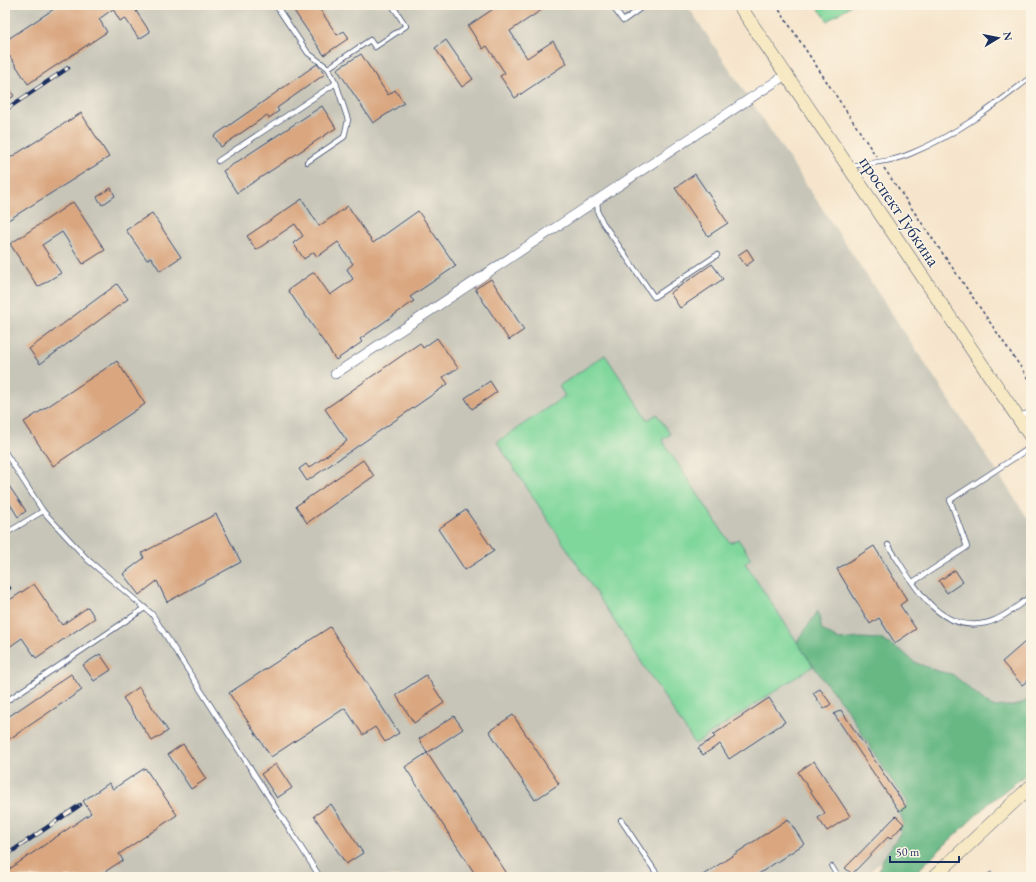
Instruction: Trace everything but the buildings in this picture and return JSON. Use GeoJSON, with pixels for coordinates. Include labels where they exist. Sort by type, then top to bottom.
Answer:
{"type":"FeatureCollection","features":[{"type":"Feature","properties":{"kind":"main road","name":"проспект Губкина"},"geometry":{"type":"LineString","coordinates":[[739,5],[1031,437]]}},
{"type":"Feature","properties":{"kind":"main road"},"geometry":{"type":"LineString","coordinates":[[938,876],[1031,786]]}},
{"type":"Feature","properties":{"kind":"street"},"geometry":{"type":"LineString","coordinates":[[335,374],[787,74]]}},
{"type":"Feature","properties":{"kind":"lane"},"geometry":{"type":"LineString","coordinates":[[328,68],[370,40],[375,47],[406,26],[392,5]]}},
{"type":"Feature","properties":{"kind":"lane"},"geometry":{"type":"LineString","coordinates":[[612,5],[622,20],[645,5]]}},
{"type":"Feature","properties":{"kind":"lane"},"geometry":{"type":"LineString","coordinates":[[277,7],[308,53],[328,68],[336,83],[348,120],[344,137],[307,162]]}},
{"type":"Feature","properties":{"kind":"lane"},"geometry":{"type":"LineString","coordinates":[[848,166],[880,162],[911,154],[958,131],[1031,77]]}},
{"type":"Feature","properties":{"kind":"lane"},"geometry":{"type":"LineString","coordinates":[[218,161],[336,83]]}},
{"type":"Feature","properties":{"kind":"lane"},"geometry":{"type":"LineString","coordinates":[[597,200],[598,213],[603,223],[654,297],[717,255]]}},
{"type":"Feature","properties":{"kind":"lane"},"geometry":{"type":"LineString","coordinates":[[1017,416],[1031,412]]}},
{"type":"Feature","properties":{"kind":"lane"},"geometry":{"type":"LineString","coordinates":[[913,582],[967,548],[950,500],[1031,446]]}},
{"type":"Feature","properties":{"kind":"lane"},"geometry":{"type":"LineString","coordinates":[[5,452],[43,511],[88,560],[145,608],[156,620],[320,877]]}},
{"type":"Feature","properties":{"kind":"lane"},"geometry":{"type":"LineString","coordinates":[[5,534],[43,511]]}},
{"type":"Feature","properties":{"kind":"lane"},"geometry":{"type":"LineString","coordinates":[[888,545],[925,600],[942,616],[969,624],[986,623],[1000,618],[1031,596]]}},
{"type":"Feature","properties":{"kind":"lane"},"geometry":{"type":"LineString","coordinates":[[5,702],[145,608]]}},
{"type":"Feature","properties":{"kind":"lane"},"geometry":{"type":"LineString","coordinates":[[621,820],[659,877]]}},
{"type":"Feature","properties":{"kind":"lane"},"geometry":{"type":"LineString","coordinates":[[832,867],[838,877]]}},
{"type":"Feature","properties":{"kind":"path"},"geometry":{"type":"LineString","coordinates":[[776,5],[880,162],[1031,382]]}},
{"type":"Feature","properties":{"kind":"shaded area"},"geometry":{"type":"Polygon","coordinates":[[[5,5],[687,5],[1031,523],[1031,723],[864,877],[5,877],[5,5]]]}},
{"type":"Feature","properties":{"kind":"green space"},"geometry":{"type":"Polygon","coordinates":[[[816,5],[851,5],[828,21],[816,5]]]}},
{"type":"Feature","properties":{"kind":"green space"},"geometry":{"type":"Polygon","coordinates":[[[605,355],[648,420],[657,414],[670,434],[662,440],[730,543],[738,539],[751,558],[745,563],[813,666],[695,744],[497,442],[565,396],[559,386],[605,355]]]}},
{"type":"Feature","properties":{"kind":"green space"},"geometry":{"type":"Polygon","coordinates":[[[818,611],[822,630],[839,640],[860,638],[880,639],[902,651],[914,662],[937,671],[952,674],[992,707],[1019,705],[1031,698],[1031,771],[990,802],[911,877],[877,877],[882,861],[901,832],[898,830],[904,824],[899,811],[908,803],[882,766],[847,709],[824,681],[797,642],[818,611]]]}},
{"type":"Feature","properties":{"kind":"railway"},"geometry":{"type":"LineString","coordinates":[[5,110],[68,68]]}},
{"type":"Feature","properties":{"kind":"railway"},"geometry":{"type":"LineString","coordinates":[[5,591],[9,588]]}},
{"type":"Feature","properties":{"kind":"railway"},"geometry":{"type":"LineString","coordinates":[[5,856],[80,805]]}}]}
